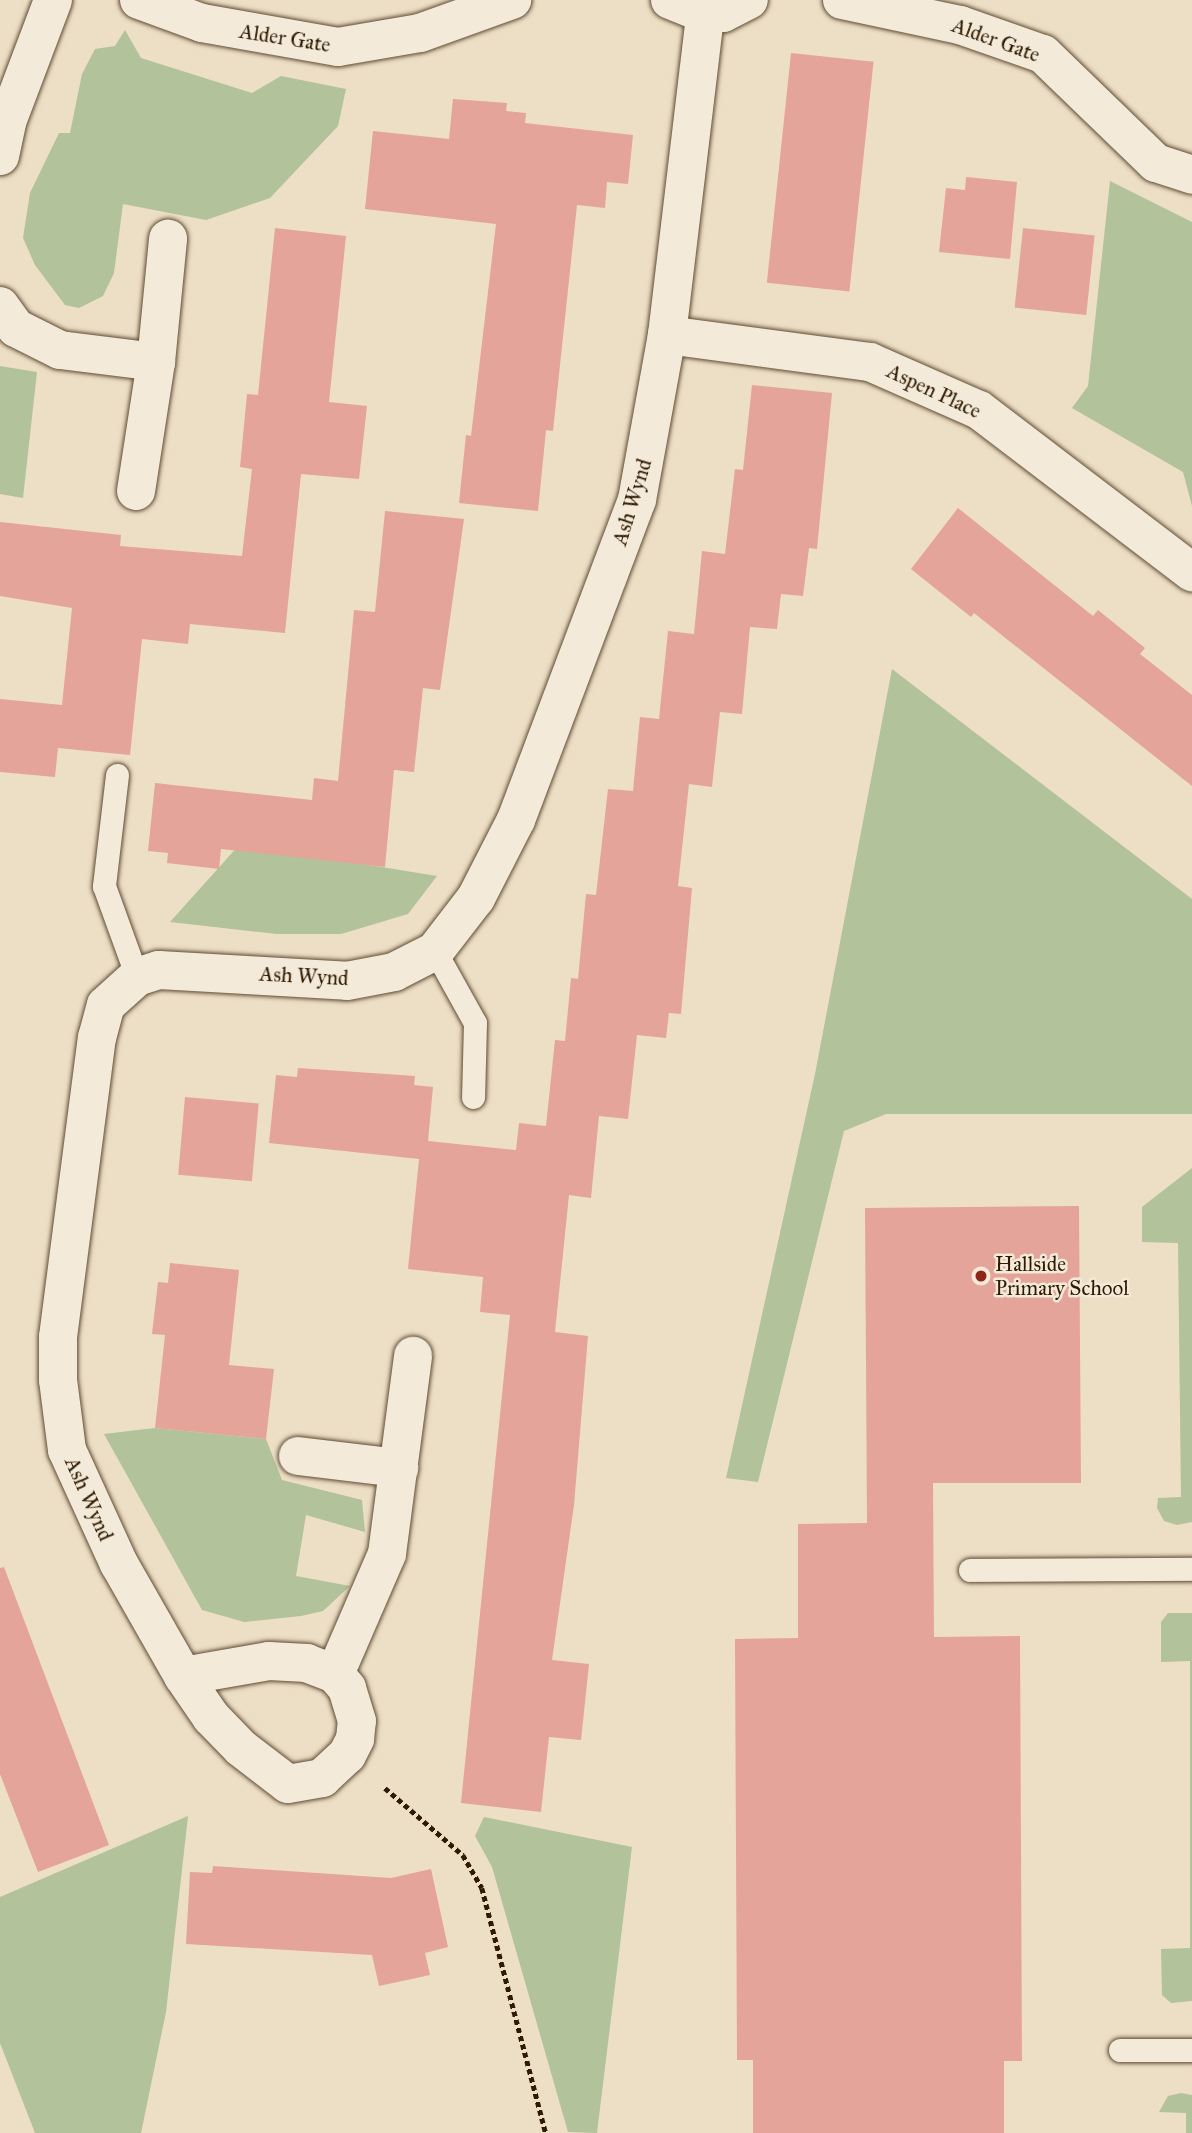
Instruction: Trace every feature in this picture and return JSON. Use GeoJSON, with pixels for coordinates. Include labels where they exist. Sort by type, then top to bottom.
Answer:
{"type":"FeatureCollection","features":[{"type":"Feature","properties":{"kind":"street"},"geometry":{"type":"LineString","coordinates":[[0,156],[7,122],[53,0]]}},
{"type":"Feature","properties":{"kind":"street","name":"Alder Gate"},"geometry":{"type":"LineString","coordinates":[[139,0],[202,23],[338,47],[419,33],[512,0]]}},
{"type":"Feature","properties":{"kind":"street"},"geometry":{"type":"LineString","coordinates":[[670,0],[705,14],[723,13],[749,0]]}},
{"type":"Feature","properties":{"kind":"street","name":"Alder Gate"},"geometry":{"type":"LineString","coordinates":[[842,0],[960,25],[1043,54],[1156,163],[1192,175]]}},
{"type":"Feature","properties":{"kind":"street","name":"Ash Wynd"},"geometry":{"type":"LineString","coordinates":[[347,1755],[322,1778],[288,1784],[219,1725],[183,1676],[119,1564],[67,1450],[58,1380],[58,1337],[97,1038],[106,1005],[137,977],[159,970],[190,969],[347,981],[394,972],[435,951],[476,898],[516,820],[637,500],[667,335],[705,14]]}},
{"type":"Feature","properties":{"kind":"street"},"geometry":{"type":"LineString","coordinates":[[136,491],[156,362],[168,239]]}},
{"type":"Feature","properties":{"kind":"street"},"geometry":{"type":"LineString","coordinates":[[0,306],[16,328],[60,350],[156,362]]}},
{"type":"Feature","properties":{"kind":"street","name":"Aspen Place"},"geometry":{"type":"LineString","coordinates":[[667,335],[870,362],[979,410],[1192,572]]}},
{"type":"Feature","properties":{"kind":"street"},"geometry":{"type":"LineString","coordinates":[[335,1674],[387,1554],[412,1356]]}},
{"type":"Feature","properties":{"kind":"street"},"geometry":{"type":"LineString","coordinates":[[298,1456],[399,1468]]}},
{"type":"Feature","properties":{"kind":"street"},"geometry":{"type":"LineString","coordinates":[[183,1676],[269,1661],[307,1663],[335,1674],[346,1688],[355,1712],[355,1739],[347,1755]]}},
{"type":"Feature","properties":{"kind":"lane"},"geometry":{"type":"LineString","coordinates":[[117,775],[104,886],[137,977]]}},
{"type":"Feature","properties":{"kind":"lane"},"geometry":{"type":"LineString","coordinates":[[435,951],[465,998],[475,1023],[473,1097]]}},
{"type":"Feature","properties":{"kind":"lane"},"geometry":{"type":"LineString","coordinates":[[970,1570],[1192,1569]]}},
{"type":"Feature","properties":{"kind":"lane"},"geometry":{"type":"LineString","coordinates":[[1120,2050],[1192,2050]]}},
{"type":"Feature","properties":{"kind":"path"},"geometry":{"type":"LineString","coordinates":[[347,1755],[463,1855],[482,1888],[546,2133]]}},
{"type":"Feature","properties":{"kind":"green space"},"geometry":{"type":"Polygon","coordinates":[[[125,30],[141,58],[252,93],[281,76],[346,89],[338,126],[270,198],[206,220],[123,204],[114,273],[103,296],[79,308],[65,305],[35,265],[23,238],[30,193],[59,133],[70,133],[82,74],[95,49],[115,46],[125,30]]]}},
{"type":"Feature","properties":{"kind":"green space"},"geometry":{"type":"Polygon","coordinates":[[[1110,181],[1192,222],[1192,506],[1183,472],[1072,408],[1088,386],[1110,181]]]}},
{"type":"Feature","properties":{"kind":"green space"},"geometry":{"type":"Polygon","coordinates":[[[0,366],[37,372],[23,498],[0,494],[0,366]]]}},
{"type":"Feature","properties":{"kind":"green space"},"geometry":{"type":"Polygon","coordinates":[[[892,669],[1192,899],[1192,1114],[886,1114],[844,1131],[758,1482],[726,1478],[815,1074],[892,669]]]}},
{"type":"Feature","properties":{"kind":"green space"},"geometry":{"type":"Polygon","coordinates":[[[240,844],[437,876],[408,914],[341,934],[277,934],[170,922],[240,844]]]}},
{"type":"Feature","properties":{"kind":"green space"},"geometry":{"type":"Polygon","coordinates":[[[1192,1168],[1192,1522],[1177,1525],[1164,1521],[1157,1508],[1158,1498],[1181,1497],[1178,1243],[1142,1242],[1142,1207],[1192,1168]]]}},
{"type":"Feature","properties":{"kind":"green space"},"geometry":{"type":"Polygon","coordinates":[[[155,1428],[266,1439],[282,1480],[362,1500],[365,1532],[306,1515],[296,1576],[350,1586],[323,1611],[301,1616],[244,1622],[202,1610],[104,1434],[155,1428]]]}},
{"type":"Feature","properties":{"kind":"green space"},"geometry":{"type":"Polygon","coordinates":[[[1168,1613],[1192,1613],[1192,2001],[1171,2003],[1162,1995],[1161,1949],[1190,1948],[1190,1661],[1161,1662],[1161,1622],[1168,1613]]]}},
{"type":"Feature","properties":{"kind":"green space"},"geometry":{"type":"Polygon","coordinates":[[[188,1816],[166,2012],[141,2133],[35,2133],[0,2043],[0,1897],[188,1816]]]}},
{"type":"Feature","properties":{"kind":"green space"},"geometry":{"type":"Polygon","coordinates":[[[484,1817],[632,1847],[597,2133],[568,2132],[492,1867],[475,1836],[484,1817]]]}},
{"type":"Feature","properties":{"kind":"green space"},"geometry":{"type":"Polygon","coordinates":[[[1181,2093],[1192,2095],[1192,2133],[1186,2133],[1186,2113],[1159,2112],[1168,2096],[1181,2093]]]}},
{"type":"Feature","properties":{"kind":"building"},"geometry":{"type":"Polygon","coordinates":[[[791,53],[874,62],[849,291],[767,283],[791,53]]]}},
{"type":"Feature","properties":{"kind":"building"},"geometry":{"type":"Polygon","coordinates":[[[453,99],[507,103],[506,111],[526,113],[525,123],[633,135],[628,184],[607,182],[605,208],[577,205],[553,431],[546,430],[538,511],[459,503],[466,435],[471,436],[496,224],[365,209],[373,131],[449,139],[453,99]]]}},
{"type":"Feature","properties":{"kind":"building"},"geometry":{"type":"Polygon","coordinates":[[[966,177],[1017,182],[1010,259],[939,252],[946,188],[965,190],[966,177]]]}},
{"type":"Feature","properties":{"kind":"building"},"geometry":{"type":"Polygon","coordinates":[[[275,228],[346,236],[329,402],[367,406],[359,479],[301,474],[285,633],[190,624],[188,644],[142,639],[130,755],[58,748],[55,777],[0,772],[0,699],[62,705],[72,608],[0,596],[0,522],[121,535],[120,546],[242,556],[252,469],[240,467],[247,394],[258,395],[275,228]]]}},
{"type":"Feature","properties":{"kind":"building"},"geometry":{"type":"Polygon","coordinates":[[[1023,228],[1095,236],[1086,315],[1015,308],[1023,228]]]}},
{"type":"Feature","properties":{"kind":"building"},"geometry":{"type":"Polygon","coordinates":[[[752,385],[832,393],[817,549],[809,548],[803,596],[781,594],[777,629],[750,627],[742,714],[720,712],[712,787],[689,784],[678,886],[692,888],[681,1014],[669,1013],[666,1038],[637,1035],[628,1119],[599,1116],[591,1198],[569,1195],[555,1332],[588,1336],[574,1505],[552,1660],[589,1664],[581,1740],[549,1737],[541,1812],[461,1803],[510,1315],[480,1312],[483,1277],[408,1269],[419,1159],[269,1143],[276,1075],[297,1077],[298,1068],[415,1076],[414,1085],[433,1087],[428,1141],[516,1150],[519,1123],[546,1126],[555,1040],[565,1041],[571,978],[578,979],[586,894],[596,895],[608,789],[633,791],[640,717],[659,719],[668,631],[694,634],[702,551],[725,554],[735,469],[743,470],[752,385]]]}},
{"type":"Feature","properties":{"kind":"building"},"geometry":{"type":"Polygon","coordinates":[[[958,508],[1093,616],[1098,610],[1145,648],[1140,654],[1192,695],[1192,786],[974,613],[971,617],[911,569],[958,508]]]}},
{"type":"Feature","properties":{"kind":"building"},"geometry":{"type":"Polygon","coordinates":[[[385,511],[464,519],[440,690],[423,688],[414,772],[394,770],[385,867],[221,849],[219,869],[167,863],[168,853],[148,851],[155,783],[312,800],[314,778],[338,781],[354,610],[375,612],[385,511]]]}},
{"type":"Feature","properties":{"kind":"building"},"geometry":{"type":"Polygon","coordinates":[[[185,1097],[259,1103],[252,1181],[178,1175],[185,1097]]]}},
{"type":"Feature","properties":{"kind":"building"},"geometry":{"type":"Polygon","coordinates":[[[1079,1206],[1081,1483],[933,1483],[934,1637],[1020,1636],[1022,2061],[1004,2061],[1004,2133],[753,2133],[753,2060],[737,2060],[735,1639],[798,1638],[798,1524],[867,1523],[865,1208],[1079,1206]]]}},
{"type":"Feature","properties":{"kind":"building"},"geometry":{"type":"Polygon","coordinates":[[[170,1263],[239,1270],[229,1365],[274,1369],[266,1439],[155,1428],[165,1335],[152,1334],[158,1282],[168,1283],[170,1263]]]}},
{"type":"Feature","properties":{"kind":"building"},"geometry":{"type":"Polygon","coordinates":[[[4,1567],[109,1845],[38,1872],[0,1774],[0,1568],[4,1567]]]}},
{"type":"Feature","properties":{"kind":"building"},"geometry":{"type":"Polygon","coordinates":[[[213,1866],[391,1878],[431,1869],[448,1947],[425,1953],[430,1975],[379,1986],[372,1955],[186,1944],[190,1872],[212,1873],[213,1866]]]}},
{"type":"Feature","properties":{"kind":"place","name":"Hallside Primary School"},"geometry":{"type":"Point","coordinates":[981,1276]}}]}
